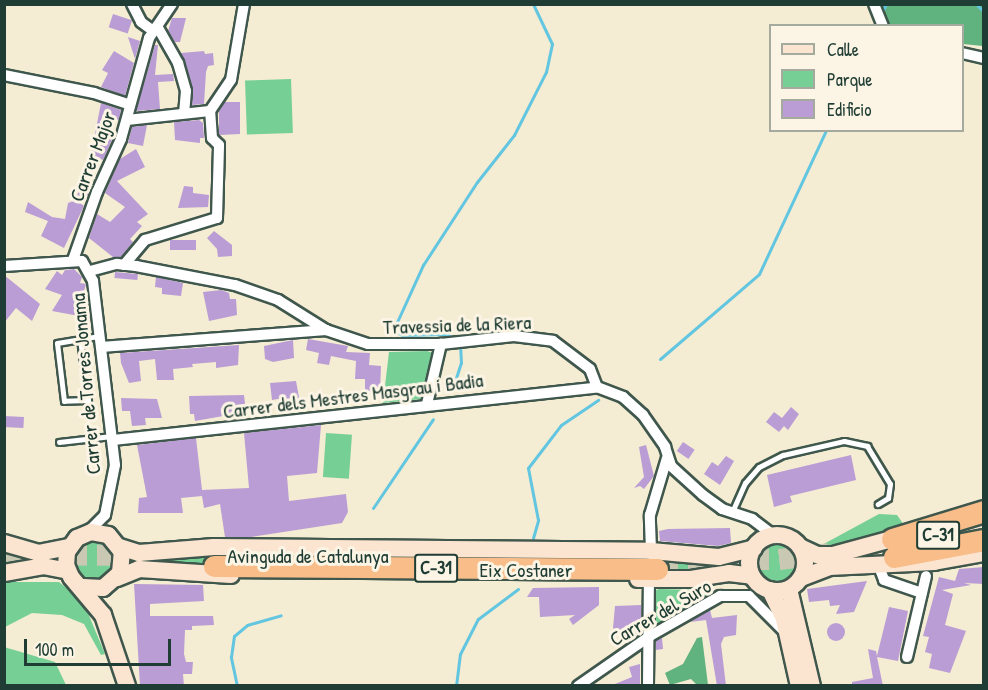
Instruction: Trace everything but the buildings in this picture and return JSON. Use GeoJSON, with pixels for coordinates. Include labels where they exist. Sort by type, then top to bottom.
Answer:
{"type":"FeatureCollection","features":[{"type":"Feature","properties":{"kind":"highway"},"geometry":{"type":"LineString","coordinates":[[889,551],[984,511]]}},
{"type":"Feature","properties":{"kind":"highway","name":"C-31"},"geometry":{"type":"LineString","coordinates":[[889,551],[984,524]]}},
{"type":"Feature","properties":{"kind":"highway","name":"C-31"},"geometry":{"type":"LineString","coordinates":[[889,551],[984,540]]}},
{"type":"Feature","properties":{"kind":"highway","name":"Eix Costaner"},"geometry":{"type":"LineString","coordinates":[[216,561],[652,565]]}},
{"type":"Feature","properties":{"kind":"main road"},"geometry":{"type":"LineString","coordinates":[[799,686],[788,634],[770,590],[752,576],[749,559],[766,531],[785,536],[800,547],[817,555],[889,551],[934,562],[984,552]]}},
{"type":"Feature","properties":{"kind":"main road"},"geometry":{"type":"LineString","coordinates":[[4,543],[38,553],[69,547],[87,533],[99,532],[117,544],[123,563],[114,580],[104,615]]}},
{"type":"Feature","properties":{"kind":"main road","name":"Avinguda de Catalunya"},"geometry":{"type":"LineString","coordinates":[[117,544],[139,553],[187,547],[652,565],[691,579],[729,573],[752,576]]}},
{"type":"Feature","properties":{"kind":"main road","name":"Avinguda de Catalunya"},"geometry":{"type":"LineString","coordinates":[[114,580],[149,569],[192,575],[652,565],[719,557],[755,546]]}},
{"type":"Feature","properties":{"kind":"main road"},"geometry":{"type":"LineString","coordinates":[[68,571],[69,547]]}},
{"type":"Feature","properties":{"kind":"main road"},"geometry":{"type":"LineString","coordinates":[[800,547],[805,560],[795,583],[812,686]]}},
{"type":"Feature","properties":{"kind":"main road"},"geometry":{"type":"LineString","coordinates":[[770,590],[795,583],[830,567],[889,551]]}},
{"type":"Feature","properties":{"kind":"main road"},"geometry":{"type":"LineString","coordinates":[[4,573],[43,566],[68,571],[104,615],[127,686]]}},
{"type":"Feature","properties":{"kind":"main road"},"geometry":{"type":"LineString","coordinates":[[83,587],[98,589],[114,580]]}},
{"type":"Feature","properties":{"kind":"street"},"geometry":{"type":"LineString","coordinates":[[132,4],[141,22],[155,28],[178,63],[186,91],[184,113]]}},
{"type":"Feature","properties":{"kind":"street","name":"Carrer Major"},"geometry":{"type":"LineString","coordinates":[[73,260],[127,120],[155,28],[172,4]]}},
{"type":"Feature","properties":{"kind":"street"},"geometry":{"type":"LineString","coordinates":[[124,265],[145,240],[217,218],[219,145],[212,138],[210,111],[231,80],[244,4]]}},
{"type":"Feature","properties":{"kind":"street"},"geometry":{"type":"LineString","coordinates":[[874,4],[882,24]]}},
{"type":"Feature","properties":{"kind":"street"},"geometry":{"type":"LineString","coordinates":[[964,53],[984,58]]}},
{"type":"Feature","properties":{"kind":"street"},"geometry":{"type":"LineString","coordinates":[[4,75],[94,93],[130,105]]}},
{"type":"Feature","properties":{"kind":"street"},"geometry":{"type":"LineString","coordinates":[[127,120],[210,111]]}},
{"type":"Feature","properties":{"kind":"street"},"geometry":{"type":"LineString","coordinates":[[4,266],[73,260]]}},
{"type":"Feature","properties":{"kind":"street","name":"Carrer de Torres Jonama"},"geometry":{"type":"LineString","coordinates":[[73,260],[81,261],[90,271],[113,438],[115,465],[105,515]]}},
{"type":"Feature","properties":{"kind":"street","name":"Travessia de la Riera"},"geometry":{"type":"LineString","coordinates":[[90,271],[124,265],[235,285],[278,300],[326,330],[368,344],[446,343],[514,336],[553,341],[590,369],[597,387]]}},
{"type":"Feature","properties":{"kind":"street"},"geometry":{"type":"LineString","coordinates":[[300,332],[307,318]]}},
{"type":"Feature","properties":{"kind":"street"},"geometry":{"type":"LineString","coordinates":[[100,341],[326,330]]}},
{"type":"Feature","properties":{"kind":"street"},"geometry":{"type":"LineString","coordinates":[[427,405],[446,343]]}},
{"type":"Feature","properties":{"kind":"street"},"geometry":{"type":"LineString","coordinates":[[597,387],[622,397],[643,414],[668,455],[671,466],[703,495],[732,512],[752,519],[766,531]]}},
{"type":"Feature","properties":{"kind":"street","name":"Carrer dels Mestres Masgrau i Badia"},"geometry":{"type":"LineString","coordinates":[[113,438],[597,387]]}},
{"type":"Feature","properties":{"kind":"street"},"geometry":{"type":"LineString","coordinates":[[648,686],[652,565],[650,515],[668,455]]}},
{"type":"Feature","properties":{"kind":"street"},"geometry":{"type":"LineString","coordinates":[[87,533],[105,515],[117,544]]}},
{"type":"Feature","properties":{"kind":"street"},"geometry":{"type":"LineString","coordinates":[[889,551],[884,580],[922,593]]}},
{"type":"Feature","properties":{"kind":"street"},"geometry":{"type":"LineString","coordinates":[[907,657],[926,576]]}},
{"type":"Feature","properties":{"kind":"street","name":"Carrer del Suro"},"geometry":{"type":"LineString","coordinates":[[578,686],[650,636],[715,598],[731,594],[749,597],[788,634]]}},
{"type":"Feature","properties":{"kind":"lane"},"geometry":{"type":"LineString","coordinates":[[80,339],[88,400],[64,401],[57,343],[80,339],[100,341]]}},
{"type":"Feature","properties":{"kind":"lane"},"geometry":{"type":"LineString","coordinates":[[58,442],[113,438]]}},
{"type":"Feature","properties":{"kind":"lane"},"geometry":{"type":"LineString","coordinates":[[732,512],[745,483],[759,467],[783,454],[844,441],[867,446],[890,484],[888,498],[878,504]]}},
{"type":"Feature","properties":{"kind":"green space"},"geometry":{"type":"Polygon","coordinates":[[[878,5],[983,5],[983,46],[964,44],[964,24],[883,24],[878,5]]]}},
{"type":"Feature","properties":{"kind":"green space"},"geometry":{"type":"Polygon","coordinates":[[[291,79],[293,133],[247,135],[245,81],[291,79]]]}},
{"type":"Feature","properties":{"kind":"green space"},"geometry":{"type":"Polygon","coordinates":[[[427,351],[436,354],[421,399],[383,403],[389,352],[427,351]]]}},
{"type":"Feature","properties":{"kind":"green space"},"geometry":{"type":"Polygon","coordinates":[[[326,433],[352,435],[349,479],[323,477],[326,433]]]}},
{"type":"Feature","properties":{"kind":"green space"},"geometry":{"type":"Polygon","coordinates":[[[879,514],[897,515],[904,525],[863,541],[820,546],[879,514]]]}},
{"type":"Feature","properties":{"kind":"green space"},"geometry":{"type":"Polygon","coordinates":[[[85,539],[109,543],[117,563],[105,580],[83,579],[73,569],[72,557],[85,539]]]}},
{"type":"Feature","properties":{"kind":"green space"},"geometry":{"type":"Polygon","coordinates":[[[777,541],[793,548],[800,564],[793,580],[777,587],[761,580],[754,564],[761,548],[777,541]]]}},
{"type":"Feature","properties":{"kind":"green space"},"geometry":{"type":"Polygon","coordinates":[[[215,551],[216,569],[138,564],[138,557],[215,551]]]}},
{"type":"Feature","properties":{"kind":"green space"},"geometry":{"type":"Polygon","coordinates":[[[656,555],[734,562],[733,568],[656,574],[656,555]]]}},
{"type":"Feature","properties":{"kind":"green space"},"geometry":{"type":"Polygon","coordinates":[[[5,582],[59,582],[83,601],[105,654],[101,655],[84,624],[62,615],[32,613],[5,627],[5,582]]]}},
{"type":"Feature","properties":{"kind":"green space"},"geometry":{"type":"Polygon","coordinates":[[[659,589],[710,591],[704,599],[659,624],[654,619],[652,592],[659,589]]]}},
{"type":"Feature","properties":{"kind":"green space"},"geometry":{"type":"Polygon","coordinates":[[[702,637],[708,685],[697,685],[691,679],[670,685],[665,673],[683,664],[697,638],[702,637]]]}},
{"type":"Feature","properties":{"kind":"green space"},"geometry":{"type":"Polygon","coordinates":[[[4,647],[55,662],[66,685],[5,685],[4,647]]]}},
{"type":"Feature","properties":{"kind":"waterway"},"geometry":{"type":"LineString","coordinates":[[457,340],[446,334],[402,335],[397,332],[397,322],[423,265],[477,182],[514,135],[546,72],[552,44],[533,4]]}},
{"type":"Feature","properties":{"kind":"waterway"},"geometry":{"type":"LineString","coordinates":[[881,14],[886,4]]}},
{"type":"Feature","properties":{"kind":"waterway"},"geometry":{"type":"LineString","coordinates":[[976,4],[984,12]]}},
{"type":"Feature","properties":{"kind":"waterway"},"geometry":{"type":"LineString","coordinates":[[660,359],[759,274],[825,132]]}},
{"type":"Feature","properties":{"kind":"waterway"},"geometry":{"type":"LineString","coordinates":[[454,384],[461,363],[460,346]]}},
{"type":"Feature","properties":{"kind":"waterway"},"geometry":{"type":"LineString","coordinates":[[533,538],[538,520],[528,468],[561,425],[598,400]]}},
{"type":"Feature","properties":{"kind":"waterway"},"geometry":{"type":"LineString","coordinates":[[373,508],[433,419]]}},
{"type":"Feature","properties":{"kind":"waterway"},"geometry":{"type":"LineString","coordinates":[[456,686],[460,654],[478,619],[518,589]]}},
{"type":"Feature","properties":{"kind":"waterway"},"geometry":{"type":"LineString","coordinates":[[237,686],[231,657],[234,636],[247,625],[281,615]]}},
{"type":"Feature","properties":{"kind":"tunnel"},"geometry":{"type":"LineString","coordinates":[[717,559],[779,559],[829,553]]}},
{"type":"Feature","properties":{"kind":"tunnel"},"geometry":{"type":"LineString","coordinates":[[4,554],[141,555]]}},
{"type":"Feature","properties":{"kind":"tunnel"},"geometry":{"type":"LineString","coordinates":[[657,569],[725,570]]}}]}
